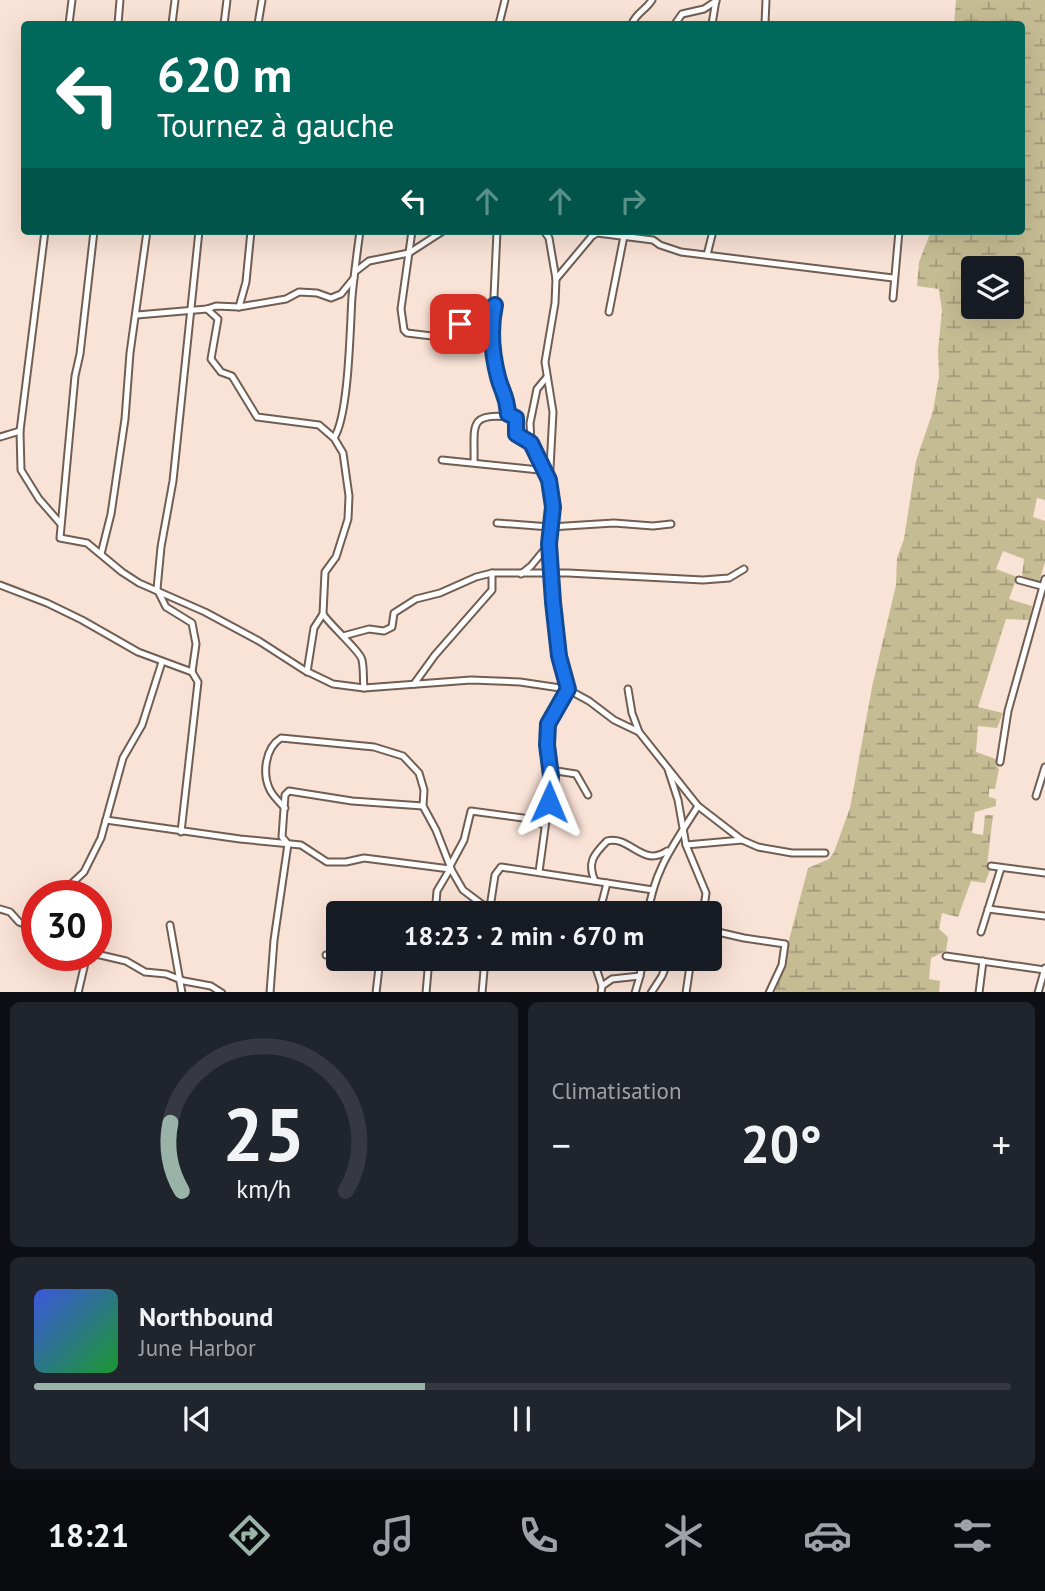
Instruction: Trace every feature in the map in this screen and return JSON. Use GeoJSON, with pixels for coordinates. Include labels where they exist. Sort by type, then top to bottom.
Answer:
{"type":"FeatureCollection","features":[{"type":"Feature","properties":{"kind":"street"},"geometry":{"type":"LineString","coordinates":[[69,21],[72,0]]}},
{"type":"Feature","properties":{"kind":"street"},"geometry":{"type":"LineString","coordinates":[[118,21],[121,0]]}},
{"type":"Feature","properties":{"kind":"street"},"geometry":{"type":"LineString","coordinates":[[172,21],[175,0]]}},
{"type":"Feature","properties":{"kind":"street"},"geometry":{"type":"LineString","coordinates":[[224,21],[227,0]]}},
{"type":"Feature","properties":{"kind":"street"},"geometry":{"type":"LineString","coordinates":[[258,21],[262,0]]}},
{"type":"Feature","properties":{"kind":"street"},"geometry":{"type":"LineString","coordinates":[[500,21],[505,0]]}},
{"type":"Feature","properties":{"kind":"street"},"geometry":{"type":"LineString","coordinates":[[634,21],[652,0]]}},
{"type":"Feature","properties":{"kind":"street"},"geometry":{"type":"LineString","coordinates":[[765,21],[766,0]]}},
{"type":"Feature","properties":{"kind":"street"},"geometry":{"type":"LineString","coordinates":[[678,21],[682,14],[704,9],[716,1]]}},
{"type":"Feature","properties":{"kind":"street"},"geometry":{"type":"LineString","coordinates":[[713,21],[716,1]]}},
{"type":"Feature","properties":{"kind":"street"},"geometry":{"type":"LineString","coordinates":[[44,235],[20,431],[21,470],[39,499],[60,523]]}},
{"type":"Feature","properties":{"kind":"street"},"geometry":{"type":"LineString","coordinates":[[94,235],[75,376],[60,538],[87,543],[139,583],[157,589],[259,641],[307,672],[333,684],[364,688],[493,681],[568,689],[614,720],[639,732]]}},
{"type":"Feature","properties":{"kind":"street"},"geometry":{"type":"LineString","coordinates":[[101,554],[115,488],[125,419],[130,354],[147,235]]}},
{"type":"Feature","properties":{"kind":"street"},"geometry":{"type":"LineString","coordinates":[[181,832],[198,682],[192,671],[197,644],[192,623],[166,607],[157,589],[161,547],[173,481],[200,235]]}},
{"type":"Feature","properties":{"kind":"street"},"geometry":{"type":"LineString","coordinates":[[239,307],[246,282],[251,235]]}},
{"type":"Feature","properties":{"kind":"street"},"geometry":{"type":"LineString","coordinates":[[334,438],[339,425],[349,361],[360,235]]}},
{"type":"Feature","properties":{"kind":"street"},"geometry":{"type":"LineString","coordinates":[[411,235],[401,309],[404,330],[407,333],[432,336],[445,342],[454,326],[460,324],[464,316],[485,313],[495,305]]}},
{"type":"Feature","properties":{"kind":"street"},"geometry":{"type":"LineString","coordinates":[[137,315],[216,306],[239,307],[286,299],[299,292],[317,293],[331,298],[341,294],[355,274],[369,261],[409,253],[437,235]]}},
{"type":"Feature","properties":{"kind":"street"},"geometry":{"type":"LineString","coordinates":[[497,235],[492,331],[498,379],[507,397],[508,414],[516,418]]}},
{"type":"Feature","properties":{"kind":"street"},"geometry":{"type":"LineString","coordinates":[[539,872],[551,784],[548,724],[568,689],[559,656],[549,544],[553,507],[549,480],[553,412],[545,362],[555,303],[556,279],[547,235]]}},
{"type":"Feature","properties":{"kind":"street"},"geometry":{"type":"LineString","coordinates":[[556,279],[594,235]]}},
{"type":"Feature","properties":{"kind":"street"},"geometry":{"type":"LineString","coordinates":[[610,235],[653,240],[671,249],[707,255],[893,278]]}},
{"type":"Feature","properties":{"kind":"street"},"geometry":{"type":"LineString","coordinates":[[653,240],[654,235]]}},
{"type":"Feature","properties":{"kind":"street"},"geometry":{"type":"LineString","coordinates":[[707,255],[712,235]]}},
{"type":"Feature","properties":{"kind":"street"},"geometry":{"type":"LineString","coordinates":[[893,298],[898,235]]}},
{"type":"Feature","properties":{"kind":"street"},"geometry":{"type":"LineString","coordinates":[[609,313],[624,236]]}},
{"type":"Feature","properties":{"kind":"street"},"geometry":{"type":"LineString","coordinates":[[207,309],[218,319],[211,359],[221,372],[232,376],[257,417],[319,425],[334,438],[342,453],[349,496],[348,519],[336,556],[325,572],[323,614],[314,628],[307,672]]}},
{"type":"Feature","properties":{"kind":"street"},"geometry":{"type":"LineString","coordinates":[[548,375],[537,389],[530,423],[531,443],[549,480]]}},
{"type":"Feature","properties":{"kind":"street"},"geometry":{"type":"LineString","coordinates":[[474,462],[475,424],[479,418],[492,415],[516,418]]}},
{"type":"Feature","properties":{"kind":"street"},"geometry":{"type":"LineString","coordinates":[[516,418],[516,434],[531,443]]}},
{"type":"Feature","properties":{"kind":"street"},"geometry":{"type":"LineString","coordinates":[[0,437],[20,431]]}},
{"type":"Feature","properties":{"kind":"street"},"geometry":{"type":"LineString","coordinates":[[442,460],[539,470],[549,480]]}},
{"type":"Feature","properties":{"kind":"street"},"geometry":{"type":"LineString","coordinates":[[498,523],[550,527],[614,523],[653,526],[671,524]]}},
{"type":"Feature","properties":{"kind":"street"},"geometry":{"type":"LineString","coordinates":[[522,574],[549,544]]}},
{"type":"Feature","properties":{"kind":"street"},"geometry":{"type":"LineString","coordinates":[[343,636],[369,629],[384,631],[392,627],[394,613],[415,599],[440,593],[476,576],[492,573],[703,580],[729,578],[740,574],[744,569]]}},
{"type":"Feature","properties":{"kind":"street"},"geometry":{"type":"LineString","coordinates":[[414,684],[435,655],[492,590],[492,573]]}},
{"type":"Feature","properties":{"kind":"street"},"geometry":{"type":"LineString","coordinates":[[1000,762],[1008,711],[1045,579]]}},
{"type":"Feature","properties":{"kind":"street"},"geometry":{"type":"LineString","coordinates":[[1019,580],[1044,587]]}},
{"type":"Feature","properties":{"kind":"street"},"geometry":{"type":"LineString","coordinates":[[0,585],[47,603],[138,652],[192,671]]}},
{"type":"Feature","properties":{"kind":"street"},"geometry":{"type":"LineString","coordinates":[[323,614],[346,642],[360,654],[364,688]]}},
{"type":"Feature","properties":{"kind":"street"},"geometry":{"type":"LineString","coordinates":[[75,880],[84,872],[101,838],[123,758],[142,725],[162,662]]}},
{"type":"Feature","properties":{"kind":"street"},"geometry":{"type":"LineString","coordinates":[[628,689],[639,732],[698,806],[742,840],[758,847],[792,853],[825,853]]}},
{"type":"Feature","properties":{"kind":"street"},"geometry":{"type":"LineString","coordinates":[[285,808],[270,791],[264,770],[275,742],[284,737],[374,747],[403,756],[419,774],[424,790],[423,806],[450,866],[463,890],[478,901]]}},
{"type":"Feature","properties":{"kind":"street"},"geometry":{"type":"LineString","coordinates":[[667,765],[678,800],[682,831],[706,893],[705,901]]}},
{"type":"Feature","properties":{"kind":"street"},"geometry":{"type":"LineString","coordinates":[[1036,796],[1045,767]]}},
{"type":"Feature","properties":{"kind":"street"},"geometry":{"type":"LineString","coordinates":[[550,770],[576,774],[588,795]]}},
{"type":"Feature","properties":{"kind":"street"},"geometry":{"type":"LineString","coordinates":[[270,992],[274,940],[288,844],[282,837],[285,795],[289,791],[352,801],[423,806]]}},
{"type":"Feature","properties":{"kind":"street"},"geometry":{"type":"LineString","coordinates":[[651,901],[669,849],[698,806]]}},
{"type":"Feature","properties":{"kind":"street"},"geometry":{"type":"LineString","coordinates":[[450,866],[464,840],[471,811],[523,818],[545,825]]}},
{"type":"Feature","properties":{"kind":"street"},"geometry":{"type":"LineString","coordinates":[[106,820],[181,832],[301,845],[327,862],[364,858],[450,869],[437,891],[436,901]]}},
{"type":"Feature","properties":{"kind":"street"},"geometry":{"type":"LineString","coordinates":[[686,845],[742,840]]}},
{"type":"Feature","properties":{"kind":"street"},"geometry":{"type":"LineString","coordinates":[[595,881],[590,870],[592,858],[607,841],[619,841],[651,857],[660,856],[669,849]]}},
{"type":"Feature","properties":{"kind":"street"},"geometry":{"type":"LineString","coordinates":[[991,866],[1045,873]]}},
{"type":"Feature","properties":{"kind":"street"},"geometry":{"type":"LineString","coordinates":[[491,901],[495,875],[501,867],[653,890]]}},
{"type":"Feature","properties":{"kind":"street"},"geometry":{"type":"LineString","coordinates":[[981,932],[1001,868]]}},
{"type":"Feature","properties":{"kind":"street"},"geometry":{"type":"LineString","coordinates":[[603,901],[607,883]]}},
{"type":"Feature","properties":{"kind":"street"},"geometry":{"type":"LineString","coordinates":[[0,909],[10,912],[21,923]]}},
{"type":"Feature","properties":{"kind":"street"},"geometry":{"type":"LineString","coordinates":[[988,909],[1045,916]]}},
{"type":"Feature","properties":{"kind":"street"},"geometry":{"type":"LineString","coordinates":[[170,925],[182,992]]}},
{"type":"Feature","properties":{"kind":"street"},"geometry":{"type":"LineString","coordinates":[[722,933],[785,944],[782,965],[769,992]]}},
{"type":"Feature","properties":{"kind":"street"},"geometry":{"type":"LineString","coordinates":[[946,956],[1045,969],[1038,992]]}},
{"type":"Feature","properties":{"kind":"street"},"geometry":{"type":"LineString","coordinates":[[112,958],[126,961],[145,972],[169,975],[181,981],[211,986],[222,992]]}},
{"type":"Feature","properties":{"kind":"street"},"geometry":{"type":"LineString","coordinates":[[979,992],[983,961]]}},
{"type":"Feature","properties":{"kind":"street"},"geometry":{"type":"LineString","coordinates":[[78,992],[83,971]]}},
{"type":"Feature","properties":{"kind":"street"},"geometry":{"type":"LineString","coordinates":[[376,992],[379,971]]}},
{"type":"Feature","properties":{"kind":"street"},"geometry":{"type":"LineString","coordinates":[[425,992],[428,971]]}},
{"type":"Feature","properties":{"kind":"street"},"geometry":{"type":"LineString","coordinates":[[482,992],[484,971]]}},
{"type":"Feature","properties":{"kind":"street"},"geometry":{"type":"LineString","coordinates":[[596,971],[601,989],[612,979],[640,976]]}},
{"type":"Feature","properties":{"kind":"street"},"geometry":{"type":"LineString","coordinates":[[635,992],[641,971]]}},
{"type":"Feature","properties":{"kind":"street"},"geometry":{"type":"LineString","coordinates":[[651,992],[664,971]]}},
{"type":"Feature","properties":{"kind":"street"},"geometry":{"type":"LineString","coordinates":[[685,992],[689,971]]}},
{"type":"Feature","properties":{"kind":"green space"},"geometry":{"type":"Polygon","coordinates":[[[956,0],[1045,0],[1045,500],[1037,498],[1033,517],[1045,521],[1045,562],[1039,582],[1022,576],[1024,559],[1003,551],[996,569],[1017,577],[1009,599],[1032,606],[1029,620],[1006,619],[978,707],[1003,713],[997,728],[978,726],[976,752],[996,759],[999,769],[995,789],[989,789],[989,797],[996,799],[996,806],[975,812],[972,833],[983,835],[985,815],[993,815],[987,866],[990,870],[985,883],[971,881],[958,917],[942,913],[939,929],[948,937],[946,951],[931,958],[929,979],[940,981],[939,992],[775,992],[808,868],[829,859],[834,852],[850,808],[872,687],[896,585],[897,558],[904,539],[916,461],[933,411],[939,377],[938,350],[942,311],[939,289],[917,286],[919,262],[929,235],[1025,235],[1025,21],[954,21],[956,0]]]}},
{"type":"Feature","properties":{"kind":"route"},"geometry":{"type":"LineString","coordinates":[[460,324],[464,316],[485,313],[495,305],[492,340],[498,379],[507,397],[508,414],[516,418],[516,434],[531,443],[549,480],[553,507],[549,544],[553,602],[559,656],[568,689],[548,724],[547,745],[551,776],[549,802]]}}]}
